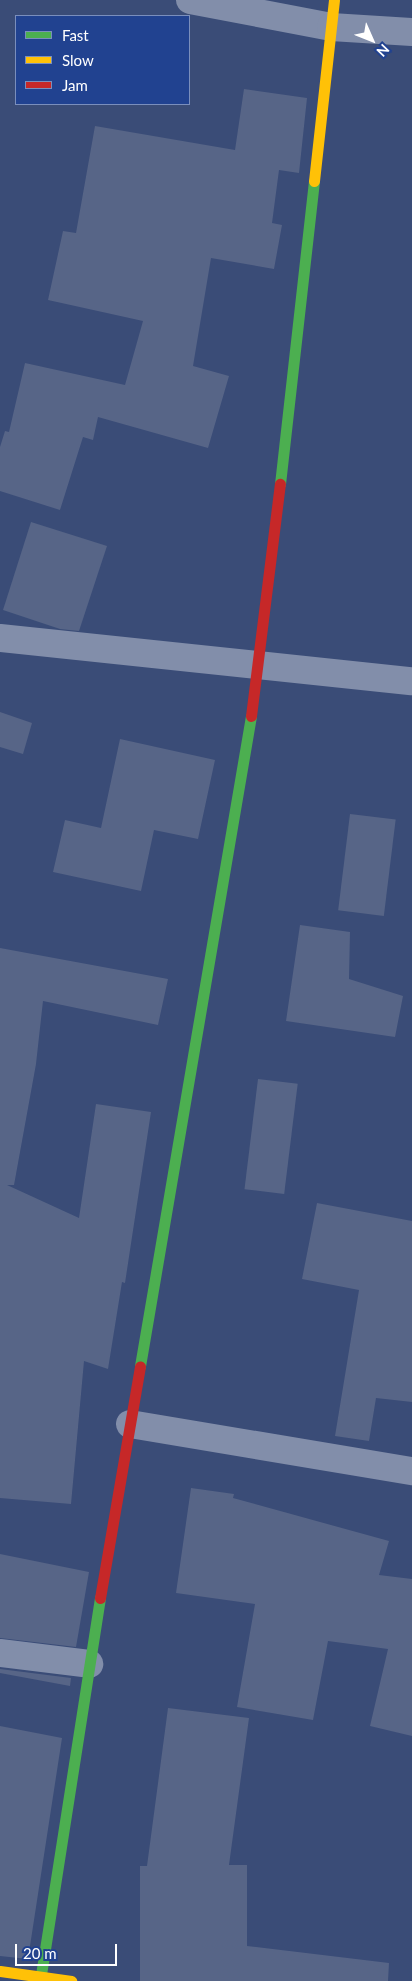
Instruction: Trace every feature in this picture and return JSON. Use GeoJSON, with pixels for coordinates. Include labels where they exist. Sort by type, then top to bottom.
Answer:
{"type":"FeatureCollection","features":[{"type":"Feature","properties":{"kind":"street"},"geometry":{"type":"LineString","coordinates":[[190,0],[331,27],[412,32]]}},
{"type":"Feature","properties":{"kind":"street"},"geometry":{"type":"LineString","coordinates":[[41,1979],[89,1664],[260,666],[334,0]]}},
{"type":"Feature","properties":{"kind":"street"},"geometry":{"type":"LineString","coordinates":[[0,638],[412,682]]}},
{"type":"Feature","properties":{"kind":"street"},"geometry":{"type":"LineString","coordinates":[[130,1424],[412,1471]]}},
{"type":"Feature","properties":{"kind":"street"},"geometry":{"type":"LineString","coordinates":[[0,1653],[89,1664]]}},
{"type":"Feature","properties":{"kind":"street"},"geometry":{"type":"LineString","coordinates":[[0,1972],[41,1979],[71,1981]]}},
{"type":"Feature","properties":{"kind":"building"},"geometry":{"type":"Polygon","coordinates":[[[244,89],[307,98],[299,173],[279,170],[272,223],[282,225],[274,269],[211,258],[193,366],[229,376],[208,448],[98,417],[93,440],[83,437],[60,510],[0,491],[0,447],[5,431],[9,432],[25,363],[125,385],[143,321],[48,300],[63,231],[76,233],[95,126],[235,150],[244,89]]]}},
{"type":"Feature","properties":{"kind":"building"},"geometry":{"type":"Polygon","coordinates":[[[31,522],[107,546],[79,631],[60,629],[3,610],[31,522]]]}},
{"type":"Feature","properties":{"kind":"building"},"geometry":{"type":"Polygon","coordinates":[[[0,712],[32,723],[23,754],[0,747],[0,712]]]}},
{"type":"Feature","properties":{"kind":"building"},"geometry":{"type":"Polygon","coordinates":[[[120,739],[215,760],[198,839],[154,830],[141,891],[53,872],[65,820],[101,828],[120,739]]]}},
{"type":"Feature","properties":{"kind":"building"},"geometry":{"type":"Polygon","coordinates":[[[350,814],[396,820],[384,916],[338,910],[350,814]]]}},
{"type":"Feature","properties":{"kind":"building"},"geometry":{"type":"Polygon","coordinates":[[[300,925],[350,932],[349,979],[403,996],[395,1037],[286,1021],[300,925]]]}},
{"type":"Feature","properties":{"kind":"building"},"geometry":{"type":"Polygon","coordinates":[[[0,948],[168,979],[158,1025],[43,1001],[36,1064],[14,1185],[7,1185],[79,1218],[96,1104],[151,1112],[125,1283],[122,1282],[108,1369],[84,1361],[71,1504],[0,1498],[0,948]]]}},
{"type":"Feature","properties":{"kind":"building"},"geometry":{"type":"Polygon","coordinates":[[[258,1079],[298,1084],[284,1194],[244,1189],[258,1079]]]}},
{"type":"Feature","properties":{"kind":"building"},"geometry":{"type":"Polygon","coordinates":[[[317,1203],[412,1221],[412,1402],[376,1398],[369,1441],[335,1436],[359,1290],[302,1279],[317,1203]]]}},
{"type":"Feature","properties":{"kind":"building"},"geometry":{"type":"Polygon","coordinates":[[[191,1488],[234,1494],[233,1498],[389,1541],[379,1575],[412,1579],[412,1736],[370,1726],[388,1649],[328,1641],[313,1720],[237,1707],[255,1604],[176,1593],[191,1488]]]}},
{"type":"Feature","properties":{"kind":"building"},"geometry":{"type":"Polygon","coordinates":[[[0,1554],[89,1572],[76,1647],[0,1638],[0,1554]]]}},
{"type":"Feature","properties":{"kind":"building"},"geometry":{"type":"Polygon","coordinates":[[[0,1669],[71,1678],[70,1686],[0,1673],[0,1669]]]}},
{"type":"Feature","properties":{"kind":"building"},"geometry":{"type":"Polygon","coordinates":[[[168,1708],[249,1718],[229,1865],[247,1865],[247,1946],[389,1963],[388,1981],[140,1981],[140,1866],[147,1866],[168,1708]]]}},
{"type":"Feature","properties":{"kind":"building"},"geometry":{"type":"Polygon","coordinates":[[[0,1726],[62,1738],[28,1959],[0,1956],[0,1726]]]}},
{"type":"Feature","properties":{"kind":"traffic: fast"},"geometry":{"type":"LineString","coordinates":[[280,484],[314,181]]}},
{"type":"Feature","properties":{"kind":"traffic: fast"},"geometry":{"type":"LineString","coordinates":[[140,1366],[251,716]]}},
{"type":"Feature","properties":{"kind":"traffic: fast"},"geometry":{"type":"LineString","coordinates":[[40,1981],[100,1598]]}},
{"type":"Feature","properties":{"kind":"traffic: slow"},"geometry":{"type":"LineString","coordinates":[[314,181],[334,0]]}},
{"type":"Feature","properties":{"kind":"traffic: slow"},"geometry":{"type":"LineString","coordinates":[[0,1971],[71,1981]]}},
{"type":"Feature","properties":{"kind":"traffic: jam"},"geometry":{"type":"LineString","coordinates":[[251,716],[280,484]]}},
{"type":"Feature","properties":{"kind":"traffic: jam"},"geometry":{"type":"LineString","coordinates":[[100,1598],[140,1366]]}}]}
